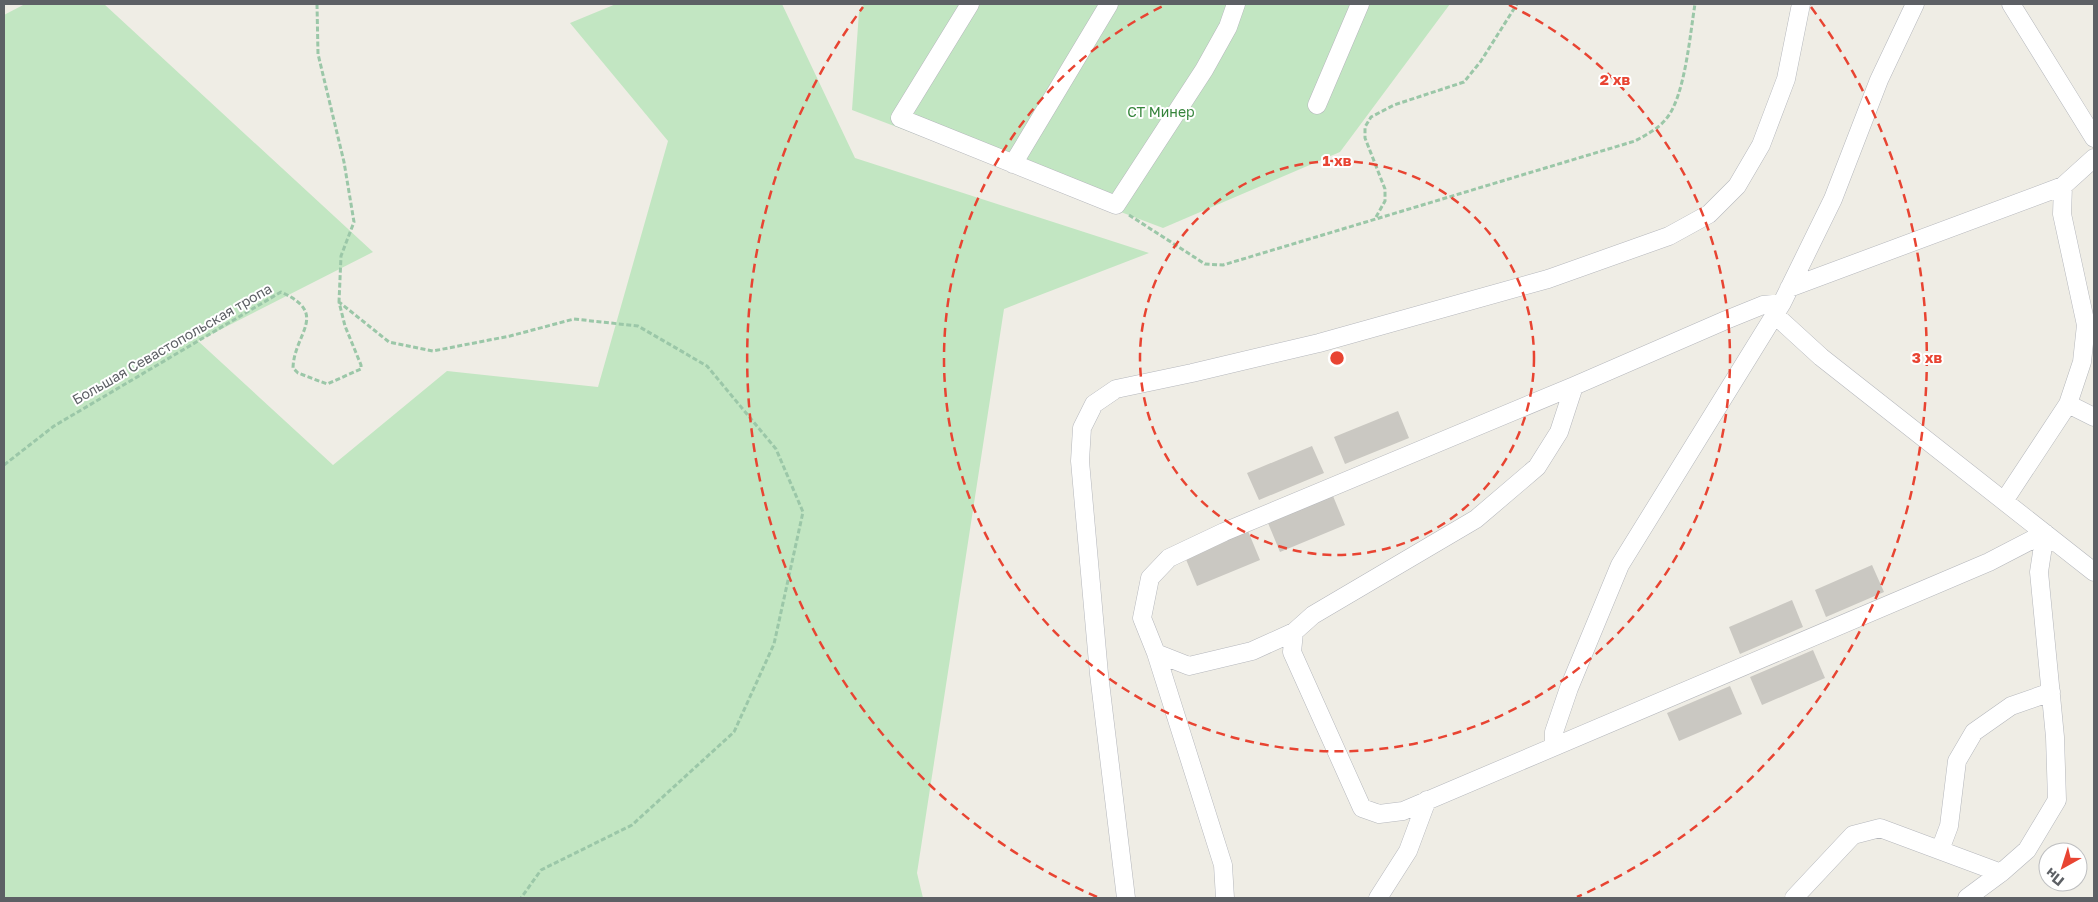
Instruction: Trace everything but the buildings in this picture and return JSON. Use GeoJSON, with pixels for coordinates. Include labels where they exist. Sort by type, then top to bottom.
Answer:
{"type":"FeatureCollection","features":[{"type":"Feature","properties":{"kind":"lane"},"geometry":{"type":"LineString","coordinates":[[970,4],[900,118],[1116,205],[1204,70],[1228,27],[1236,4]]}},
{"type":"Feature","properties":{"kind":"lane"},"geometry":{"type":"LineString","coordinates":[[1012,164],[1109,4]]}},
{"type":"Feature","properties":{"kind":"lane"},"geometry":{"type":"LineString","coordinates":[[1317,105],[1360,4]]}},
{"type":"Feature","properties":{"kind":"lane"},"geometry":{"type":"LineString","coordinates":[[1126,898],[1099,674],[1080,461],[1082,428],[1094,404],[1116,389],[1319,343],[1548,278],[1677,232],[1708,214],[1738,186],[1761,145],[1786,80],[1801,4]]}},
{"type":"Feature","properties":{"kind":"lane"},"geometry":{"type":"LineString","coordinates":[[1554,745],[1554,732],[1569,688],[1620,565],[1782,302],[1833,199],[1879,80],[1915,4]]}},
{"type":"Feature","properties":{"kind":"lane"},"geometry":{"type":"LineString","coordinates":[[2011,4],[2094,138]]}},
{"type":"Feature","properties":{"kind":"lane"},"geometry":{"type":"LineString","coordinates":[[1226,898],[1223,865],[1156,653],[1142,618],[1150,578],[1169,558],[1224,532],[1763,305],[1782,302],[2063,186],[2094,158]]}},
{"type":"Feature","properties":{"kind":"lane"},"geometry":{"type":"LineString","coordinates":[[2004,500],[2068,404],[2082,362],[2086,325],[2062,214],[2063,186]]}},
{"type":"Feature","properties":{"kind":"lane"},"geometry":{"type":"LineString","coordinates":[[1782,302],[1821,357],[2094,572]]}},
{"type":"Feature","properties":{"kind":"lane"},"geometry":{"type":"LineString","coordinates":[[1156,653],[1189,666],[1252,651],[1294,632],[1313,615],[1476,519],[1537,467],[1559,432],[1574,386]]}},
{"type":"Feature","properties":{"kind":"lane"},"geometry":{"type":"LineString","coordinates":[[2068,404],[2094,417]]}},
{"type":"Feature","properties":{"kind":"lane"},"geometry":{"type":"LineString","coordinates":[[1294,632],[1292,652],[1362,808],[1380,814],[1403,811],[1554,745],[1989,562],[2045,533]]}},
{"type":"Feature","properties":{"kind":"lane"},"geometry":{"type":"LineString","coordinates":[[1967,898],[2001,873],[2027,850],[2057,800],[2056,738],[2038,572],[2045,533]]}},
{"type":"Feature","properties":{"kind":"lane"},"geometry":{"type":"LineString","coordinates":[[1940,850],[1949,826],[1957,761],[1974,732],[2011,706],[2051,692]]}},
{"type":"Feature","properties":{"kind":"lane"},"geometry":{"type":"LineString","coordinates":[[1378,898],[1408,851],[1427,800]]}},
{"type":"Feature","properties":{"kind":"lane"},"geometry":{"type":"LineString","coordinates":[[1794,898],[1853,835],[1880,828],[2001,873]]}},
{"type":"Feature","properties":{"kind":"path"},"geometry":{"type":"LineString","coordinates":[[317,4],[318,54],[344,162],[354,222],[341,256],[339,302],[389,342],[433,351],[510,336],[574,319],[638,326],[707,366],[776,449],[803,512],[774,644],[734,732],[632,826],[541,870],[522,898]]}},
{"type":"Feature","properties":{"kind":"path"},"geometry":{"type":"LineString","coordinates":[[1376,217],[1384,201],[1385,189],[1365,138],[1365,127],[1371,117],[1394,105],[1464,82],[1481,61],[1517,4]]}},
{"type":"Feature","properties":{"kind":"path"},"geometry":{"type":"LineString","coordinates":[[1116,205],[1160,237],[1206,264],[1223,265],[1258,256],[1376,217],[1635,141],[1653,131],[1666,119],[1677,101],[1695,4]]}},
{"type":"Feature","properties":{"kind":"path","name":"Большая Севастопольская тропа"},"geometry":{"type":"LineString","coordinates":[[4,466],[54,426],[281,292],[304,306],[307,320],[293,368],[298,373],[327,384],[357,372],[361,369],[361,365],[345,326],[339,302]]}},
{"type":"Feature","properties":{"kind":"green space"},"geometry":{"type":"Polygon","coordinates":[[[25,4],[104,4],[373,252],[198,341],[333,465],[447,371],[598,387],[668,141],[570,23],[616,4],[782,4],[855,158],[1149,253],[1004,309],[917,873],[923,898],[4,898],[4,15],[25,4]]]}},
{"type":"Feature","properties":{"kind":"green space","name":"СТ Минер"},"geometry":{"type":"Polygon","coordinates":[[[864,4],[1450,4],[1340,152],[1163,228],[852,110],[859,12],[864,4]]]}}]}
